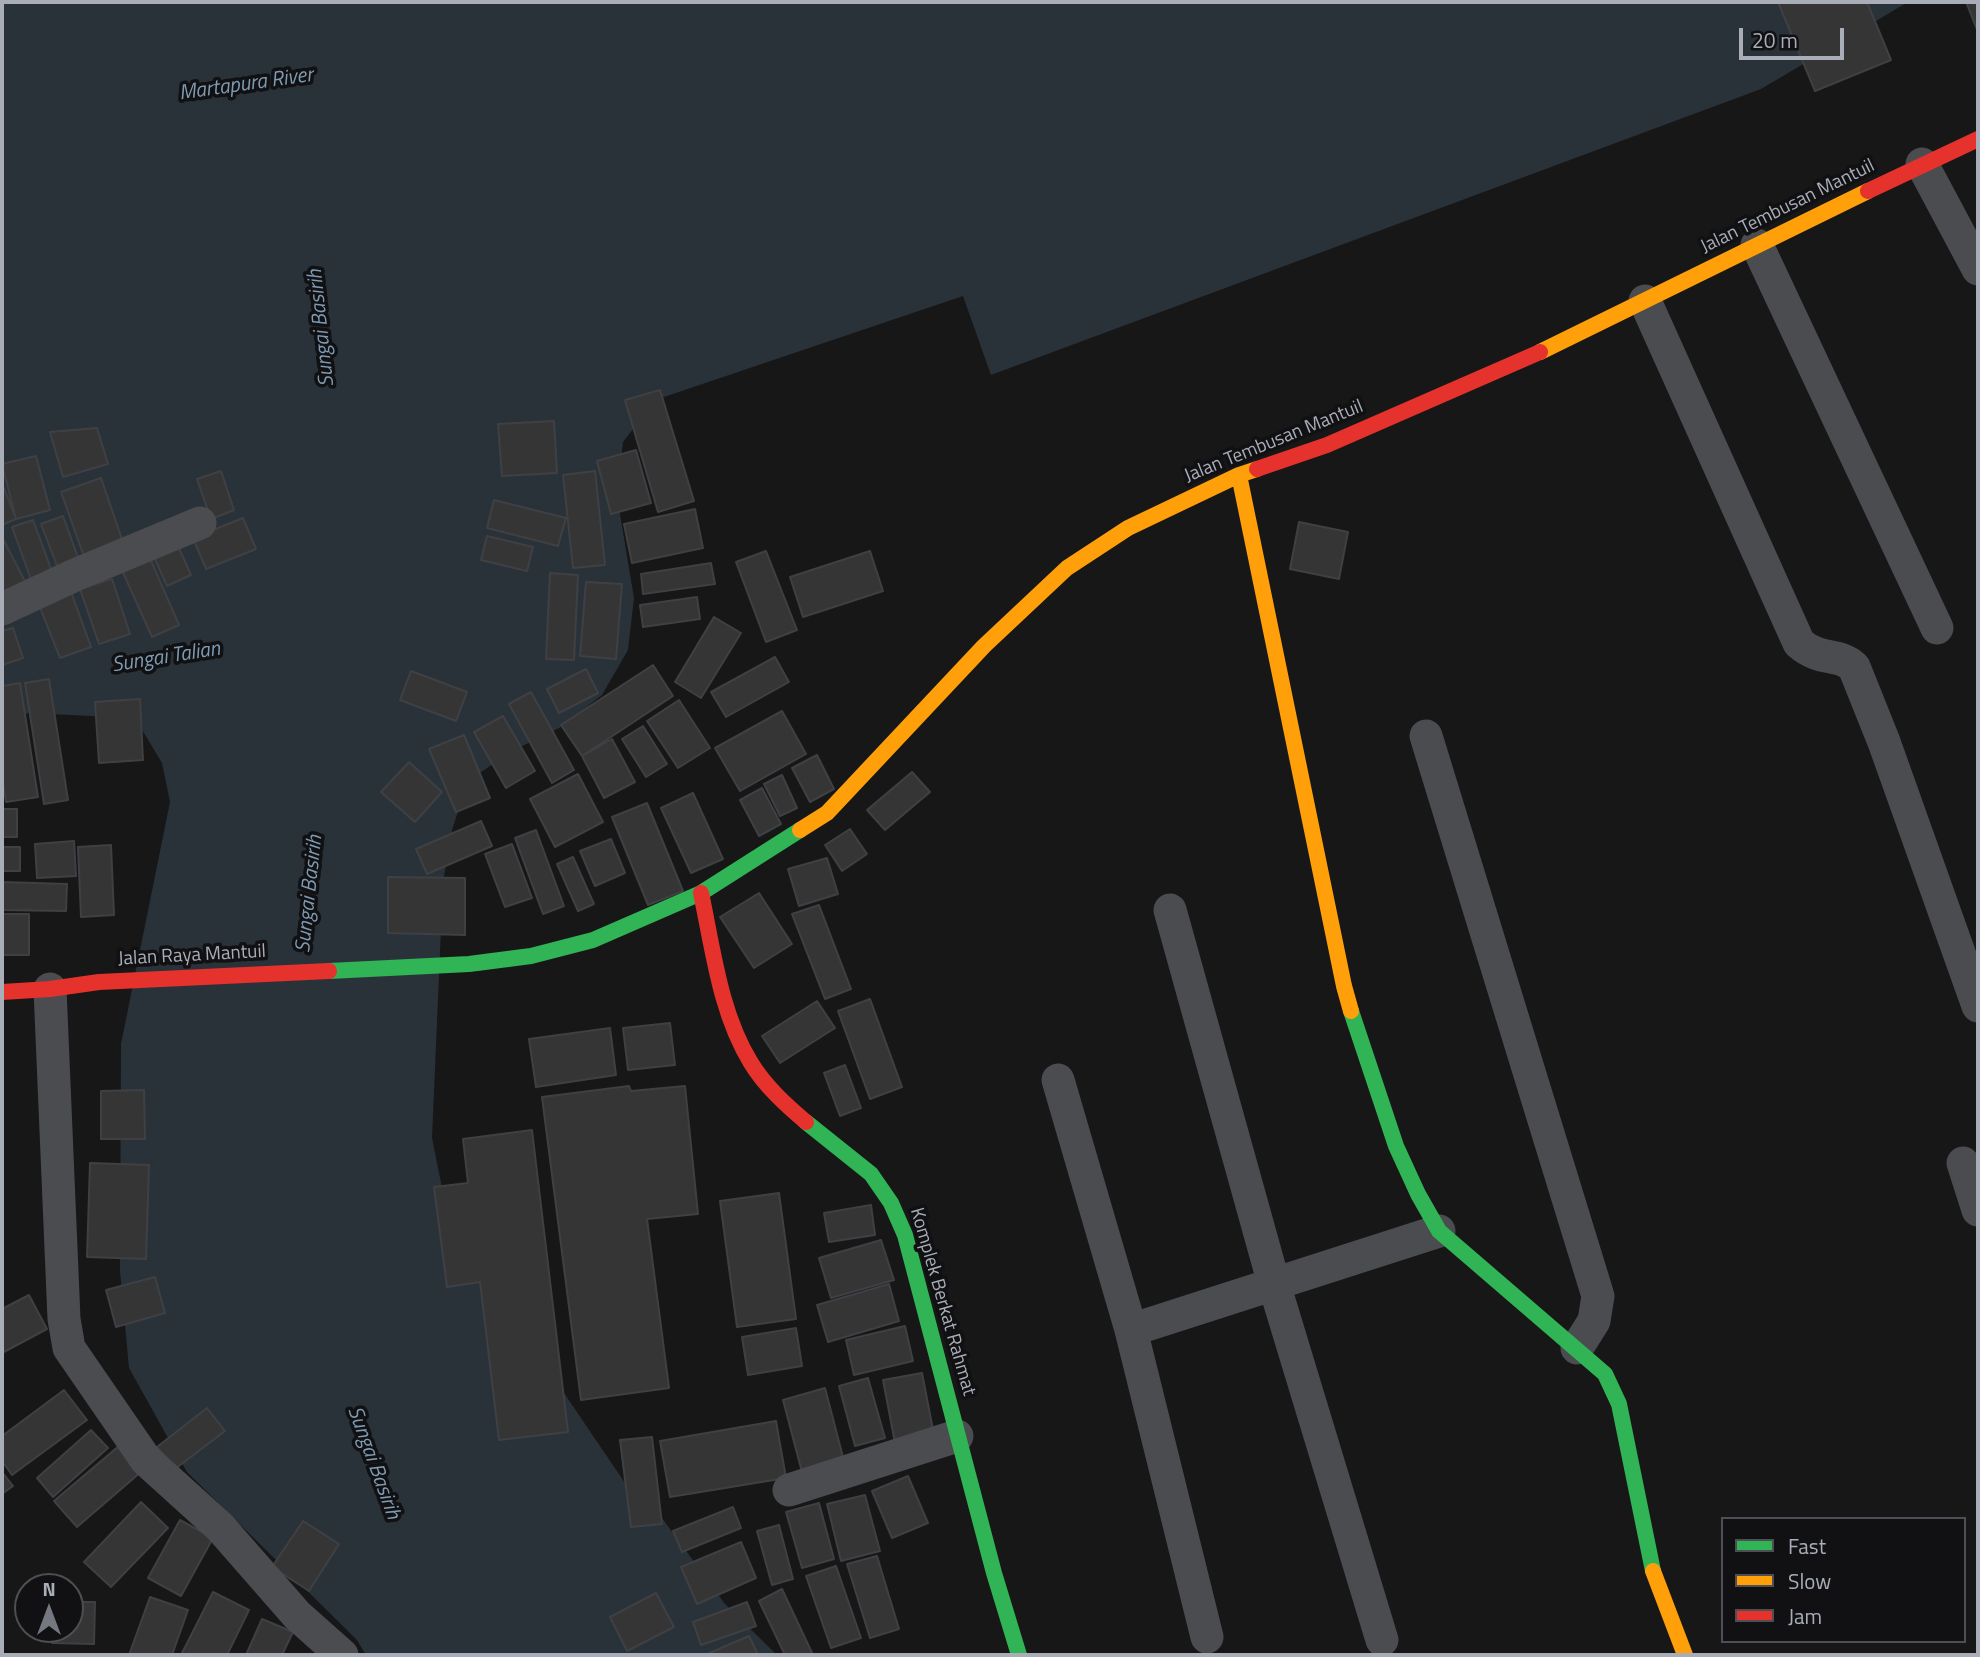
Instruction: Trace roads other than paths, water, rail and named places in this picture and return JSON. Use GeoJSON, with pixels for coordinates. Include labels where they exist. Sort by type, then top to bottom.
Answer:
{"type":"FeatureCollection","features":[{"type":"Feature","properties":{"kind":"street","name":"Jalan Tembusan Mantuil"},"geometry":{"type":"LineString","coordinates":[[469,964],[531,956],[593,940],[701,893],[827,813],[984,646],[1067,568],[1128,528],[1239,475],[1327,445],[1488,376],[1978,139]]}},
{"type":"Feature","properties":{"kind":"street"},"geometry":{"type":"LineString","coordinates":[[1922,164],[1978,269]]}},
{"type":"Feature","properties":{"kind":"street"},"geometry":{"type":"LineString","coordinates":[[1757,245],[1937,628]]}},
{"type":"Feature","properties":{"kind":"street"},"geometry":{"type":"LineString","coordinates":[[1645,301],[1799,643],[1809,652],[1823,658],[1847,661],[1854,667],[1893,767],[1978,1006]]}},
{"type":"Feature","properties":{"kind":"street"},"geometry":{"type":"LineString","coordinates":[[1239,475],[1344,986],[1396,1146],[1439,1231],[1605,1374],[1619,1404],[1652,1567],[1685,1655]]}},
{"type":"Feature","properties":{"kind":"street"},"geometry":{"type":"LineString","coordinates":[[2,609],[75,575],[200,523]]}},
{"type":"Feature","properties":{"kind":"street"},"geometry":{"type":"LineString","coordinates":[[1426,736],[1598,1296],[1594,1321],[1577,1348]]}},
{"type":"Feature","properties":{"kind":"street","name":"Komplek Berkat Rahmat"},"geometry":{"type":"LineString","coordinates":[[701,893],[720,979],[734,1026],[751,1063],[775,1091],[837,1147],[870,1172],[891,1201],[905,1235],[994,1573],[1019,1655]]}},
{"type":"Feature","properties":{"kind":"street"},"geometry":{"type":"LineString","coordinates":[[1170,910],[1274,1284],[1382,1640]]}},
{"type":"Feature","properties":{"kind":"street","name":"Jalan Raya Mantuil"},"geometry":{"type":"LineString","coordinates":[[2,992],[100,982],[469,964]]}},
{"type":"Feature","properties":{"kind":"street"},"geometry":{"type":"LineString","coordinates":[[50,989],[64,1319],[69,1348],[146,1460],[220,1527],[297,1615],[342,1655]]}},
{"type":"Feature","properties":{"kind":"street"},"geometry":{"type":"LineString","coordinates":[[1058,1080],[1131,1330],[1207,1637]]}},
{"type":"Feature","properties":{"kind":"street"},"geometry":{"type":"LineString","coordinates":[[1963,1163],[1978,1210]]}},
{"type":"Feature","properties":{"kind":"street"},"geometry":{"type":"LineString","coordinates":[[1131,1330],[1439,1231]]}},
{"type":"Feature","properties":{"kind":"street"},"geometry":{"type":"LineString","coordinates":[[789,1490],[957,1436]]}},
{"type":"Feature","properties":{"kind":"water"},"geometry":{"type":"Polygon","coordinates":[[[2,2],[1908,2],[1761,89],[991,375],[963,296],[655,400],[623,442],[617,496],[634,598],[628,650],[602,695],[559,728],[512,751],[468,781],[452,830],[443,882],[432,1138],[443,1193],[461,1241],[625,1483],[662,1518],[725,1604],[777,1655],[366,1655],[357,1640],[187,1472],[129,1368],[120,1271],[121,1044],[170,802],[162,763],[135,718],[28,713],[2,727],[2,2]]]}},
{"type":"Feature","properties":{"kind":"water label","name":"Martapura River"},"geometry":{"type":"Point","coordinates":[246,85]}},
{"type":"Feature","properties":{"kind":"water label","name":"Sungai Basirih"},"geometry":{"type":"Point","coordinates":[322,328]}},
{"type":"Feature","properties":{"kind":"water label","name":"Sungai Talian"},"geometry":{"type":"Point","coordinates":[166,658]}},
{"type":"Feature","properties":{"kind":"water label","name":"Sungai Basirih"},"geometry":{"type":"Point","coordinates":[310,894]}},
{"type":"Feature","properties":{"kind":"water label","name":"Sungai Basirih"},"geometry":{"type":"Point","coordinates":[373,1463]}}]}
